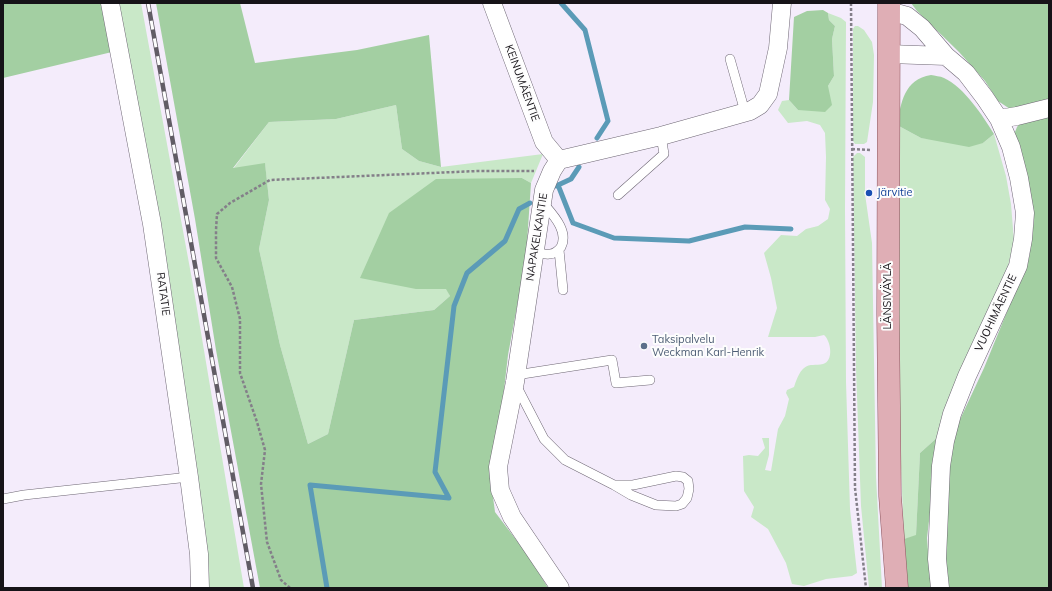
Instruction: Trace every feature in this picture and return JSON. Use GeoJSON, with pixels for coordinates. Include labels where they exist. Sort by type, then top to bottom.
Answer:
{"type":"FeatureCollection","features":[{"type":"Feature","properties":{"kind":"main road","name":"LÄNSIVÄYLÄ"},"geometry":{"type":"LineString","coordinates":[[889,7],[888,314],[890,496],[897,588]]}},
{"type":"Feature","properties":{"kind":"street","name":"RATATIE"},"geometry":{"type":"LineString","coordinates":[[110,3],[152,224],[189,477],[199,554],[200,588]]}},
{"type":"Feature","properties":{"kind":"street","name":"KEINUMÄENTIE"},"geometry":{"type":"LineString","coordinates":[[492,3],[544,142],[555,165]]}},
{"type":"Feature","properties":{"kind":"street"},"geometry":{"type":"LineString","coordinates":[[555,165],[745,112],[760,105],[768,94],[778,48],[782,3]]}},
{"type":"Feature","properties":{"kind":"street","name":"VUOHIMÄENTIE"},"geometry":{"type":"LineString","coordinates":[[889,7],[907,16],[922,28],[946,56],[966,73],[999,119],[1011,147],[1019,178],[1025,213],[1024,239],[1018,266],[967,376],[952,414],[944,441],[941,466],[937,559],[940,588]]}},
{"type":"Feature","properties":{"kind":"street"},"geometry":{"type":"LineString","coordinates":[[889,54],[946,56]]}},
{"type":"Feature","properties":{"kind":"street"},"geometry":{"type":"LineString","coordinates":[[999,119],[1049,108]]}},
{"type":"Feature","properties":{"kind":"street","name":"NAPAKELKANTIE"},"geometry":{"type":"LineString","coordinates":[[555,165],[544,190],[515,378],[498,467],[500,490],[512,517],[560,588]]}},
{"type":"Feature","properties":{"kind":"lane"},"geometry":{"type":"LineString","coordinates":[[730,59],[745,112]]}},
{"type":"Feature","properties":{"kind":"lane"},"geometry":{"type":"LineString","coordinates":[[618,195],[664,154],[661,136]]}},
{"type":"Feature","properties":{"kind":"lane"},"geometry":{"type":"LineString","coordinates":[[542,202],[559,223],[563,235],[563,243],[559,250],[563,290]]}},
{"type":"Feature","properties":{"kind":"lane"},"geometry":{"type":"LineString","coordinates":[[534,252],[550,254],[559,250]]}},
{"type":"Feature","properties":{"kind":"lane"},"geometry":{"type":"LineString","coordinates":[[614,485],[633,485],[676,476],[683,477],[688,481],[689,489],[687,498],[682,504],[676,506],[656,505],[632,495],[565,460],[544,439],[515,378],[612,360],[616,383],[650,380]]}},
{"type":"Feature","properties":{"kind":"lane"},"geometry":{"type":"LineString","coordinates":[[3,499],[24,495],[189,477]]}},
{"type":"Feature","properties":{"kind":"path"},"geometry":{"type":"LineString","coordinates":[[851,3],[855,488],[866,588]]}},
{"type":"Feature","properties":{"kind":"path"},"geometry":{"type":"LineString","coordinates":[[290,588],[281,580],[267,542],[261,484],[265,450],[240,373],[240,319],[232,287],[216,258],[217,214],[230,203],[270,180],[478,171],[555,165]]}},
{"type":"Feature","properties":{"kind":"green space"},"geometry":{"type":"Polygon","coordinates":[[[3,3],[103,3],[112,52],[3,78],[3,3]]]}},
{"type":"Feature","properties":{"kind":"green space"},"geometry":{"type":"Polygon","coordinates":[[[110,3],[141,3],[193,285],[244,588],[204,588],[110,3]]]}},
{"type":"Feature","properties":{"kind":"green space"},"geometry":{"type":"Polygon","coordinates":[[[156,3],[240,3],[255,63],[357,50],[429,35],[441,167],[419,161],[402,149],[396,105],[336,119],[269,122],[233,168],[265,163],[269,200],[259,249],[280,345],[308,444],[328,434],[354,320],[434,310],[450,296],[446,289],[416,289],[360,278],[389,213],[436,179],[522,178],[531,183],[526,258],[508,355],[504,390],[490,475],[495,512],[530,558],[548,588],[260,588],[216,350],[195,219],[156,3]]]}},
{"type":"Feature","properties":{"kind":"green space"},"geometry":{"type":"Polygon","coordinates":[[[911,3],[1049,3],[1049,103],[1010,109],[998,101],[985,81],[911,3]]]}},
{"type":"Feature","properties":{"kind":"green space"},"geometry":{"type":"Polygon","coordinates":[[[823,10],[828,13],[829,20],[835,26],[832,39],[834,76],[828,86],[832,105],[825,112],[798,110],[789,100],[794,17],[807,11],[823,10]]]}},
{"type":"Feature","properties":{"kind":"green space"},"geometry":{"type":"Polygon","coordinates":[[[828,13],[841,18],[846,22],[846,382],[850,509],[857,573],[852,576],[826,579],[804,586],[792,584],[786,563],[768,529],[751,517],[754,507],[744,491],[743,456],[758,456],[765,448],[762,438],[769,438],[769,455],[765,470],[771,471],[778,429],[785,416],[789,399],[786,393],[787,390],[794,387],[799,374],[806,366],[823,364],[829,359],[830,355],[830,346],[824,335],[815,337],[768,337],[777,308],[764,253],[781,235],[797,236],[806,229],[818,226],[828,219],[830,209],[825,200],[825,133],[820,125],[807,121],[788,123],[778,110],[782,101],[789,100],[798,110],[828,86],[834,76],[832,39],[835,26],[829,20],[828,13]]]}},
{"type":"Feature","properties":{"kind":"green space"},"geometry":{"type":"Polygon","coordinates":[[[855,26],[858,26],[864,30],[872,42],[874,55],[873,102],[867,142],[864,144],[855,144],[853,141],[853,29],[855,26]]]}},
{"type":"Feature","properties":{"kind":"green space"},"geometry":{"type":"Polygon","coordinates":[[[931,75],[944,78],[959,88],[979,111],[994,134],[983,143],[969,147],[921,138],[897,125],[902,101],[909,87],[922,77],[931,75]]]}},
{"type":"Feature","properties":{"kind":"green space"},"geometry":{"type":"Polygon","coordinates":[[[396,105],[402,149],[419,161],[441,167],[543,154],[531,183],[522,178],[416,289],[447,289],[450,296],[434,310],[354,320],[328,434],[308,444],[280,345],[259,249],[269,200],[265,164],[233,169],[269,122],[336,119],[396,105]]]}},
{"type":"Feature","properties":{"kind":"green space"},"geometry":{"type":"Polygon","coordinates":[[[1049,112],[1049,588],[946,588],[943,562],[946,467],[957,426],[984,368],[1029,258],[1034,220],[1013,137],[1022,120],[1049,112]]]}},
{"type":"Feature","properties":{"kind":"green space"},"geometry":{"type":"Polygon","coordinates":[[[897,125],[921,138],[983,143],[994,134],[1006,176],[1011,204],[1014,241],[1006,275],[939,436],[920,453],[916,536],[904,539],[900,443],[897,125]]]}},
{"type":"Feature","properties":{"kind":"green space"},"geometry":{"type":"Polygon","coordinates":[[[857,153],[860,153],[865,157],[865,194],[872,243],[876,477],[882,588],[869,588],[861,506],[856,369],[853,157],[857,153]]]}},
{"type":"Feature","properties":{"kind":"green space"},"geometry":{"type":"Polygon","coordinates":[[[939,436],[927,538],[931,588],[908,588],[904,539],[916,535],[920,453],[939,436]]]}},
{"type":"Feature","properties":{"kind":"waterway"},"geometry":{"type":"LineString","coordinates":[[561,3],[585,30],[608,121],[597,138]]}},
{"type":"Feature","properties":{"kind":"waterway"},"geometry":{"type":"LineString","coordinates":[[556,186],[571,179],[579,167]]}},
{"type":"Feature","properties":{"kind":"waterway"},"geometry":{"type":"LineString","coordinates":[[558,185],[573,223],[614,238],[689,241],[745,227],[791,229]]}},
{"type":"Feature","properties":{"kind":"waterway"},"geometry":{"type":"LineString","coordinates":[[327,588],[310,485],[449,498],[435,472],[454,306],[467,273],[505,241],[519,209],[530,203]]}},
{"type":"Feature","properties":{"kind":"railway"},"geometry":{"type":"LineString","coordinates":[[148,3],[253,588]]}},
{"type":"Feature","properties":{"kind":"place","name":"Järvitie"},"geometry":{"type":"Point","coordinates":[869,193]}},
{"type":"Feature","properties":{"kind":"place","name":"Taksipalvelu Weckman Karl-Henrik"},"geometry":{"type":"Point","coordinates":[644,346]}}]}
